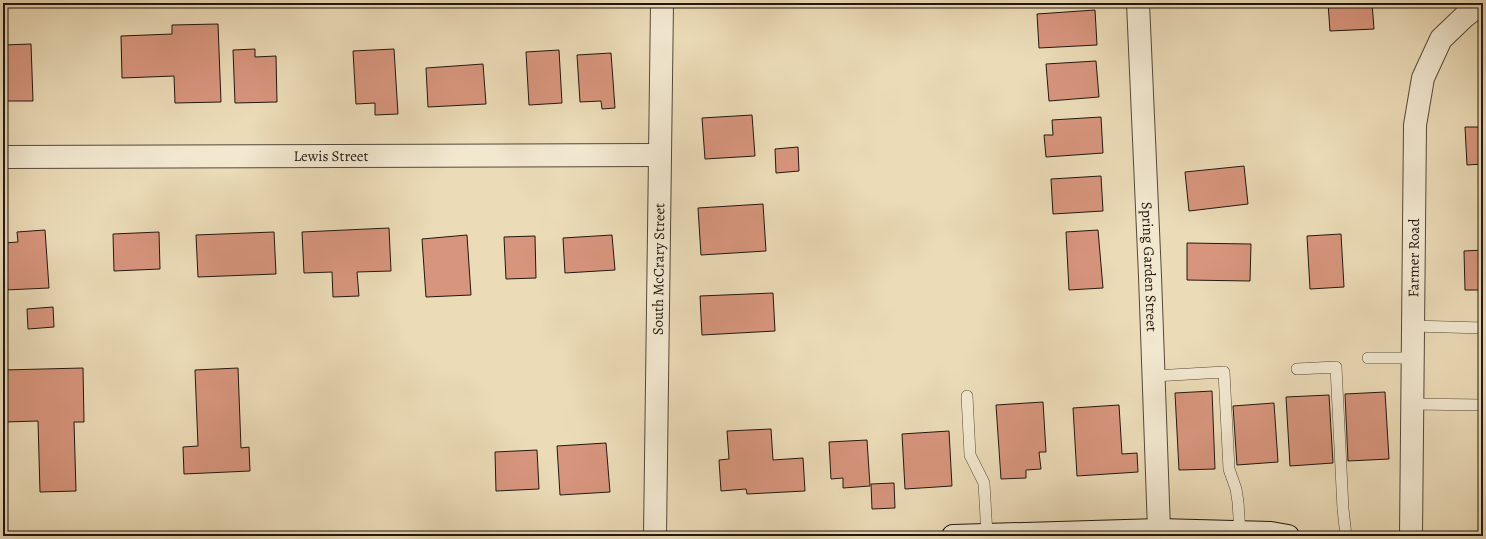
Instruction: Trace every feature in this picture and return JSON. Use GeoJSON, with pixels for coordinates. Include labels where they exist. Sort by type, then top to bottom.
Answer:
{"type":"FeatureCollection","features":[{"type":"Feature","properties":{"kind":"street","name":"South McCrary Street"},"geometry":{"type":"LineString","coordinates":[[655,536],[662,3]]}},
{"type":"Feature","properties":{"kind":"street","name":"Spring Garden Street"},"geometry":{"type":"LineString","coordinates":[[1138,3],[1159,530]]}},
{"type":"Feature","properties":{"kind":"street","name":"Farmer Road"},"geometry":{"type":"LineString","coordinates":[[1412,536],[1415,125],[1423,78],[1440,39],[1482,3]]}},
{"type":"Feature","properties":{"kind":"street","name":"Lewis Street"},"geometry":{"type":"LineString","coordinates":[[3,157],[659,155]]}},
{"type":"Feature","properties":{"kind":"street"},"geometry":{"type":"LineString","coordinates":[[953,536],[1159,530],[1271,533],[1288,536]]}},
{"type":"Feature","properties":{"kind":"lane"},"geometry":{"type":"LineString","coordinates":[[1413,326],[1483,328]]}},
{"type":"Feature","properties":{"kind":"lane"},"geometry":{"type":"LineString","coordinates":[[1368,358],[1413,358]]}},
{"type":"Feature","properties":{"kind":"lane"},"geometry":{"type":"LineString","coordinates":[[1297,369],[1336,367],[1343,509],[1346,536]]}},
{"type":"Feature","properties":{"kind":"lane"},"geometry":{"type":"LineString","coordinates":[[1154,376],[1224,372],[1229,469],[1236,489],[1240,533]]}},
{"type":"Feature","properties":{"kind":"lane"},"geometry":{"type":"LineString","coordinates":[[968,396],[970,455],[984,483],[986,535]]}},
{"type":"Feature","properties":{"kind":"lane"},"geometry":{"type":"LineString","coordinates":[[1412,404],[1483,405]]}},
{"type":"Feature","properties":{"kind":"building"},"geometry":{"type":"Polygon","coordinates":[[[1328,3],[1372,3],[1374,29],[1330,31],[1328,3]]]}},
{"type":"Feature","properties":{"kind":"building"},"geometry":{"type":"Polygon","coordinates":[[[1095,10],[1097,45],[1039,48],[1037,14],[1095,10]]]}},
{"type":"Feature","properties":{"kind":"building"},"geometry":{"type":"Polygon","coordinates":[[[218,24],[221,102],[175,103],[174,76],[122,78],[121,36],[172,34],[172,25],[218,24]]]}},
{"type":"Feature","properties":{"kind":"building"},"geometry":{"type":"Polygon","coordinates":[[[31,44],[33,101],[3,101],[3,45],[31,44]]]}},
{"type":"Feature","properties":{"kind":"building"},"geometry":{"type":"Polygon","coordinates":[[[255,49],[255,57],[276,56],[277,102],[235,103],[233,50],[255,49]]]}},
{"type":"Feature","properties":{"kind":"building"},"geometry":{"type":"Polygon","coordinates":[[[394,49],[398,114],[375,115],[375,103],[356,104],[353,51],[394,49]]]}},
{"type":"Feature","properties":{"kind":"building"},"geometry":{"type":"Polygon","coordinates":[[[559,50],[562,103],[529,105],[526,52],[559,50]]]}},
{"type":"Feature","properties":{"kind":"building"},"geometry":{"type":"Polygon","coordinates":[[[611,53],[615,108],[602,109],[601,101],[580,102],[577,55],[611,53]]]}},
{"type":"Feature","properties":{"kind":"building"},"geometry":{"type":"Polygon","coordinates":[[[1096,61],[1099,97],[1049,101],[1046,64],[1096,61]]]}},
{"type":"Feature","properties":{"kind":"building"},"geometry":{"type":"Polygon","coordinates":[[[483,64],[486,104],[428,107],[426,68],[483,64]]]}},
{"type":"Feature","properties":{"kind":"building"},"geometry":{"type":"Polygon","coordinates":[[[752,115],[755,156],[705,159],[702,118],[752,115]]]}},
{"type":"Feature","properties":{"kind":"building"},"geometry":{"type":"Polygon","coordinates":[[[1101,117],[1103,153],[1046,157],[1044,135],[1053,135],[1052,120],[1101,117]]]}},
{"type":"Feature","properties":{"kind":"building"},"geometry":{"type":"Polygon","coordinates":[[[1465,127],[1483,127],[1483,164],[1467,165],[1465,127]]]}},
{"type":"Feature","properties":{"kind":"building"},"geometry":{"type":"Polygon","coordinates":[[[798,147],[799,171],[776,173],[775,149],[798,147]]]}},
{"type":"Feature","properties":{"kind":"building"},"geometry":{"type":"Polygon","coordinates":[[[1244,166],[1248,204],[1189,211],[1185,172],[1244,166]]]}},
{"type":"Feature","properties":{"kind":"building"},"geometry":{"type":"Polygon","coordinates":[[[1101,176],[1103,211],[1053,214],[1051,179],[1101,176]]]}},
{"type":"Feature","properties":{"kind":"building"},"geometry":{"type":"Polygon","coordinates":[[[763,204],[766,251],[701,255],[698,208],[763,204]]]}},
{"type":"Feature","properties":{"kind":"building"},"geometry":{"type":"Polygon","coordinates":[[[389,228],[391,271],[357,272],[359,296],[333,297],[332,272],[304,273],[302,232],[389,228]]]}},
{"type":"Feature","properties":{"kind":"building"},"geometry":{"type":"Polygon","coordinates":[[[45,230],[49,288],[5,290],[3,243],[18,242],[17,232],[45,230]]]}},
{"type":"Feature","properties":{"kind":"building"},"geometry":{"type":"Polygon","coordinates":[[[1098,230],[1103,288],[1069,290],[1066,232],[1098,230]]]}},
{"type":"Feature","properties":{"kind":"building"},"geometry":{"type":"Polygon","coordinates":[[[159,232],[160,269],[114,271],[113,234],[159,232]]]}},
{"type":"Feature","properties":{"kind":"building"},"geometry":{"type":"Polygon","coordinates":[[[274,232],[276,274],[198,277],[196,235],[274,232]]]}},
{"type":"Feature","properties":{"kind":"building"},"geometry":{"type":"Polygon","coordinates":[[[1341,234],[1344,287],[1310,289],[1307,236],[1341,234]]]}},
{"type":"Feature","properties":{"kind":"building"},"geometry":{"type":"Polygon","coordinates":[[[467,235],[471,295],[426,297],[422,239],[467,235]]]}},
{"type":"Feature","properties":{"kind":"building"},"geometry":{"type":"Polygon","coordinates":[[[612,235],[615,270],[565,273],[563,238],[612,235]]]}},
{"type":"Feature","properties":{"kind":"building"},"geometry":{"type":"Polygon","coordinates":[[[535,236],[536,278],[506,279],[504,237],[535,236]]]}},
{"type":"Feature","properties":{"kind":"building"},"geometry":{"type":"Polygon","coordinates":[[[1187,243],[1251,244],[1250,281],[1187,280],[1187,243]]]}},
{"type":"Feature","properties":{"kind":"building"},"geometry":{"type":"Polygon","coordinates":[[[1483,250],[1483,290],[1465,290],[1464,251],[1483,250]]]}},
{"type":"Feature","properties":{"kind":"building"},"geometry":{"type":"Polygon","coordinates":[[[773,293],[775,331],[702,335],[700,296],[773,293]]]}},
{"type":"Feature","properties":{"kind":"building"},"geometry":{"type":"Polygon","coordinates":[[[53,307],[54,327],[28,329],[27,309],[53,307]]]}},
{"type":"Feature","properties":{"kind":"building"},"geometry":{"type":"Polygon","coordinates":[[[83,368],[84,422],[74,422],[76,491],[40,492],[38,421],[4,422],[3,370],[83,368]]]}},
{"type":"Feature","properties":{"kind":"building"},"geometry":{"type":"Polygon","coordinates":[[[238,368],[241,448],[249,447],[250,471],[184,474],[183,447],[198,446],[195,370],[238,368]]]}},
{"type":"Feature","properties":{"kind":"building"},"geometry":{"type":"Polygon","coordinates":[[[1212,391],[1215,469],[1179,470],[1175,393],[1212,391]]]}},
{"type":"Feature","properties":{"kind":"building"},"geometry":{"type":"Polygon","coordinates":[[[1385,392],[1389,459],[1348,461],[1345,394],[1385,392]]]}},
{"type":"Feature","properties":{"kind":"building"},"geometry":{"type":"Polygon","coordinates":[[[1329,395],[1333,463],[1290,466],[1286,397],[1329,395]]]}},
{"type":"Feature","properties":{"kind":"building"},"geometry":{"type":"Polygon","coordinates":[[[1043,402],[1046,452],[1039,452],[1041,469],[1026,470],[1026,478],[1001,479],[996,405],[1043,402]]]}},
{"type":"Feature","properties":{"kind":"building"},"geometry":{"type":"Polygon","coordinates":[[[1274,403],[1278,462],[1237,465],[1233,406],[1274,403]]]}},
{"type":"Feature","properties":{"kind":"building"},"geometry":{"type":"Polygon","coordinates":[[[1119,405],[1122,454],[1137,453],[1138,472],[1077,476],[1073,408],[1119,405]]]}},
{"type":"Feature","properties":{"kind":"building"},"geometry":{"type":"Polygon","coordinates":[[[771,429],[773,460],[803,458],[805,491],[747,494],[746,489],[721,491],[719,460],[729,459],[727,431],[771,429]]]}},
{"type":"Feature","properties":{"kind":"building"},"geometry":{"type":"Polygon","coordinates":[[[949,431],[952,486],[905,489],[902,434],[949,431]]]}},
{"type":"Feature","properties":{"kind":"building"},"geometry":{"type":"Polygon","coordinates":[[[867,440],[870,486],[843,488],[843,478],[831,479],[829,442],[867,440]]]}},
{"type":"Feature","properties":{"kind":"building"},"geometry":{"type":"Polygon","coordinates":[[[606,443],[610,492],[560,495],[557,446],[606,443]]]}},
{"type":"Feature","properties":{"kind":"building"},"geometry":{"type":"Polygon","coordinates":[[[537,450],[539,489],[496,491],[495,452],[537,450]]]}},
{"type":"Feature","properties":{"kind":"building"},"geometry":{"type":"Polygon","coordinates":[[[894,483],[895,508],[872,509],[871,484],[894,483]]]}}]}
